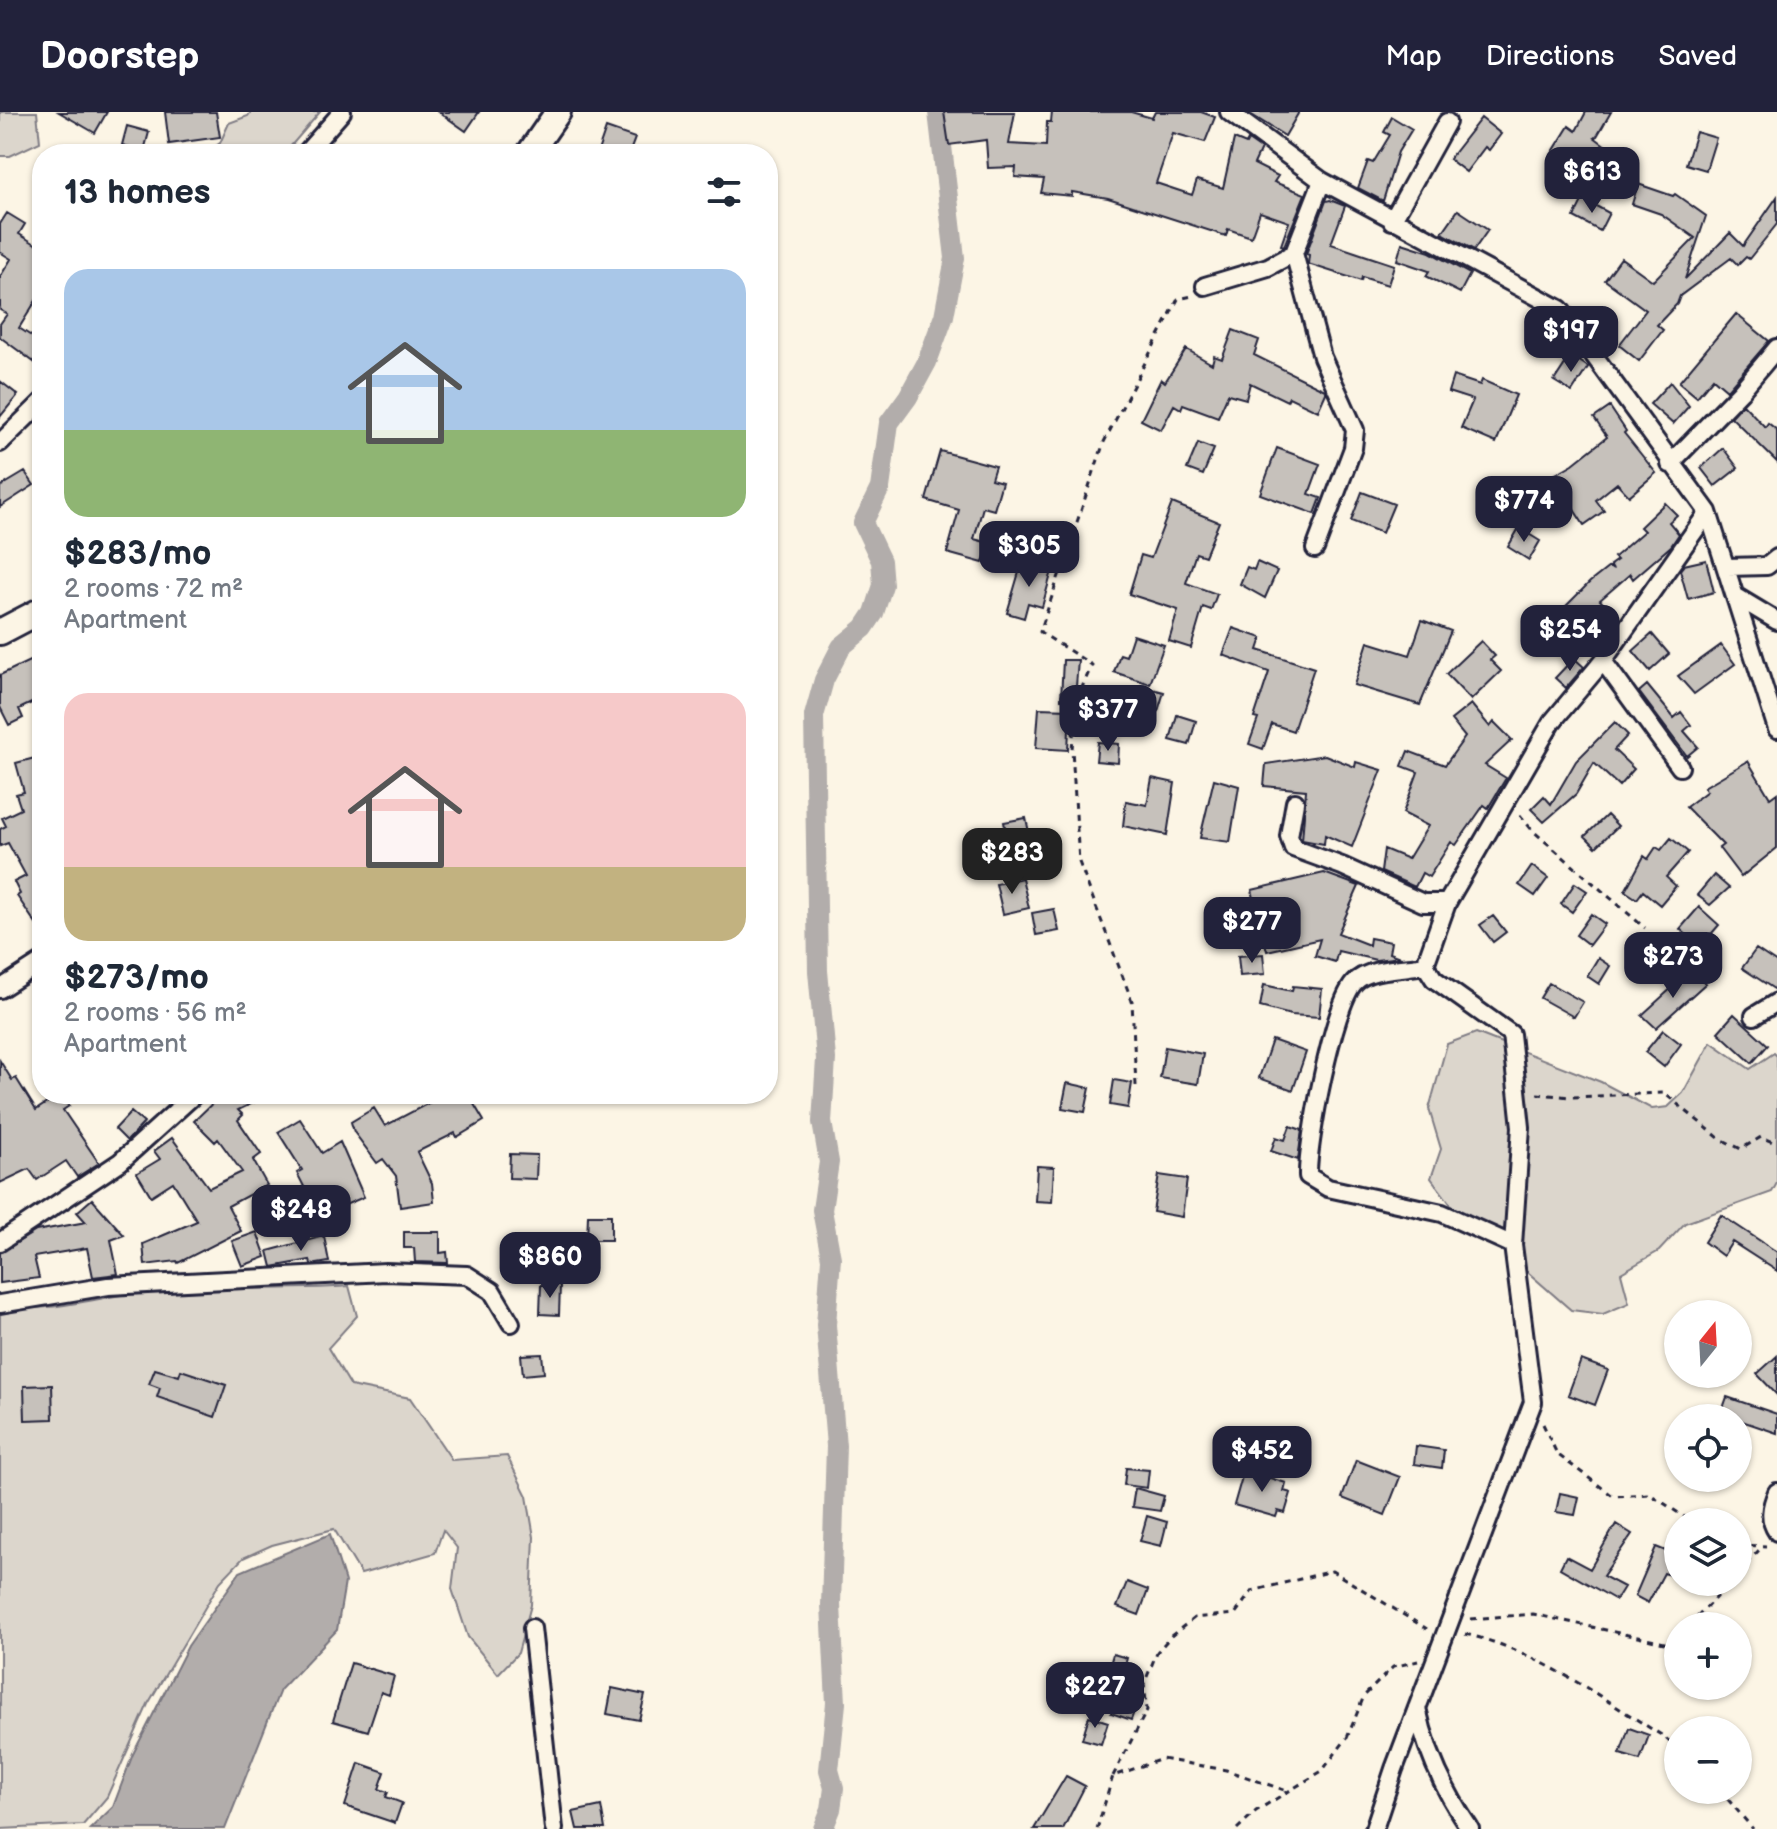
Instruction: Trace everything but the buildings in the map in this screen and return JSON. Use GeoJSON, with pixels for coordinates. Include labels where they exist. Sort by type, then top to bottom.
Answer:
{"type":"FeatureCollection","features":[{"type":"Feature","properties":{"kind":"main road"},"geometry":{"type":"LineString","coordinates":[[536,144],[558,112]]}},
{"type":"Feature","properties":{"kind":"main road"},"geometry":{"type":"LineString","coordinates":[[0,632],[32,615]]}},
{"type":"Feature","properties":{"kind":"street"},"geometry":{"type":"LineString","coordinates":[[314,144],[342,112]]}},
{"type":"Feature","properties":{"kind":"street"},"geometry":{"type":"LineString","coordinates":[[1229,112],[1322,181],[1560,309],[1670,464],[1708,512],[1777,729]]}},
{"type":"Feature","properties":{"kind":"street"},"geometry":{"type":"LineString","coordinates":[[1392,221],[1447,122]]}},
{"type":"Feature","properties":{"kind":"street"},"geometry":{"type":"LineString","coordinates":[[1315,549],[1353,448],[1355,430],[1322,357],[1294,253],[1322,181]]}},
{"type":"Feature","properties":{"kind":"street"},"geometry":{"type":"LineString","coordinates":[[1205,286],[1268,267],[1294,253]]}},
{"type":"Feature","properties":{"kind":"street"},"geometry":{"type":"LineString","coordinates":[[1670,464],[1741,391],[1777,348]]}},
{"type":"Feature","properties":{"kind":"street"},"geometry":{"type":"LineString","coordinates":[[0,443],[32,412]]}},
{"type":"Feature","properties":{"kind":"street"},"geometry":{"type":"LineString","coordinates":[[1425,965],[1447,903],[1552,722],[1603,661],[1708,512]]}},
{"type":"Feature","properties":{"kind":"street"},"geometry":{"type":"LineString","coordinates":[[1727,567],[1767,566],[1777,558]]}},
{"type":"Feature","properties":{"kind":"street"},"geometry":{"type":"LineString","coordinates":[[1737,597],[1777,621]]}},
{"type":"Feature","properties":{"kind":"street"},"geometry":{"type":"LineString","coordinates":[[1603,661],[1680,767]]}},
{"type":"Feature","properties":{"kind":"street"},"geometry":{"type":"LineString","coordinates":[[1295,802],[1289,836],[1293,848],[1342,866],[1423,903],[1447,903]]}},
{"type":"Feature","properties":{"kind":"street"},"geometry":{"type":"LineString","coordinates":[[1374,1829],[1533,1402],[1513,1245],[1521,1127],[1511,1034],[1434,979],[1425,965]]}},
{"type":"Feature","properties":{"kind":"street"},"geometry":{"type":"LineString","coordinates":[[1425,965],[1365,975],[1353,984],[1345,998],[1333,1034],[1308,1176],[1328,1188],[1442,1213],[1513,1245]]}},
{"type":"Feature","properties":{"kind":"street"},"geometry":{"type":"LineString","coordinates":[[0,989],[32,968]]}},
{"type":"Feature","properties":{"kind":"street"},"geometry":{"type":"LineString","coordinates":[[1754,1016],[1777,1002]]}},
{"type":"Feature","properties":{"kind":"street"},"geometry":{"type":"LineString","coordinates":[[0,1242],[120,1162],[184,1104]]}},
{"type":"Feature","properties":{"kind":"street"},"geometry":{"type":"LineString","coordinates":[[0,1304],[108,1286],[386,1272],[467,1275],[492,1291],[511,1323]]}},
{"type":"Feature","properties":{"kind":"street"},"geometry":{"type":"LineString","coordinates":[[1777,1492],[1771,1506],[1772,1525],[1777,1532]]}},
{"type":"Feature","properties":{"kind":"street"},"geometry":{"type":"LineString","coordinates":[[532,1628],[554,1829]]}},
{"type":"Feature","properties":{"kind":"street"},"geometry":{"type":"LineString","coordinates":[[1417,1708],[1422,1735],[1449,1798],[1470,1829]]}},
{"type":"Feature","properties":{"kind":"path"},"geometry":{"type":"LineString","coordinates":[[1136,1086],[1132,1001],[1079,862],[1072,749],[1076,701],[1092,665],[1040,632],[1104,442],[1178,299],[1192,296],[1205,286]]}},
{"type":"Feature","properties":{"kind":"path"},"geometry":{"type":"LineString","coordinates":[[1507,799],[1532,830],[1645,928]]}},
{"type":"Feature","properties":{"kind":"path"},"geometry":{"type":"LineString","coordinates":[[1517,1093],[1571,1097],[1664,1093],[1719,1138],[1741,1149],[1761,1137],[1777,1144]]}},
{"type":"Feature","properties":{"kind":"path"},"geometry":{"type":"LineString","coordinates":[[1533,1402],[1557,1454],[1613,1496],[1650,1494],[1671,1508]]}},
{"type":"Feature","properties":{"kind":"path"},"geometry":{"type":"LineString","coordinates":[[1752,1545],[1763,1545],[1777,1551]]}},
{"type":"Feature","properties":{"kind":"path"},"geometry":{"type":"LineString","coordinates":[[1752,1557],[1763,1545]]}},
{"type":"Feature","properties":{"kind":"path"},"geometry":{"type":"LineString","coordinates":[[1097,1829],[1113,1776],[1147,1710],[1144,1684],[1157,1652],[1171,1636],[1194,1618],[1235,1614],[1252,1591],[1332,1571],[1447,1629],[1491,1640],[1560,1670],[1664,1737]]}},
{"type":"Feature","properties":{"kind":"path"},"geometry":{"type":"LineString","coordinates":[[1702,1612],[1717,1596]]}},
{"type":"Feature","properties":{"kind":"path"},"geometry":{"type":"LineString","coordinates":[[1447,1629],[1533,1614],[1664,1643]]}},
{"type":"Feature","properties":{"kind":"path"},"geometry":{"type":"LineString","coordinates":[[1237,1829],[1256,1811],[1322,1771],[1347,1738],[1364,1696],[1393,1667],[1437,1656]]}},
{"type":"Feature","properties":{"kind":"path"},"geometry":{"type":"LineString","coordinates":[[1113,1776],[1162,1759],[1226,1770],[1290,1792]]}},
{"type":"Feature","properties":{"kind":"path"},"geometry":{"type":"LineString","coordinates":[[1732,1804],[1753,1829]]}},
{"type":"Feature","properties":{"kind":"shaded area"},"geometry":{"type":"Polygon","coordinates":[[[0,112],[37,112],[40,142],[10,156],[0,156],[0,112]]]}},
{"type":"Feature","properties":{"kind":"shaded area"},"geometry":{"type":"Polygon","coordinates":[[[251,112],[320,112],[293,144],[219,144],[229,123],[251,112]]]}},
{"type":"Feature","properties":{"kind":"shaded area"},"geometry":{"type":"Polygon","coordinates":[[[1476,1033],[1601,1082],[1652,1109],[1668,1107],[1683,1093],[1711,1042],[1750,1069],[1774,1053],[1777,1056],[1777,1183],[1772,1192],[1685,1223],[1659,1251],[1621,1273],[1629,1303],[1603,1314],[1571,1310],[1452,1206],[1431,1178],[1441,1149],[1429,1109],[1447,1044],[1476,1033]]]}},
{"type":"Feature","properties":{"kind":"shaded area"},"geometry":{"type":"Polygon","coordinates":[[[349,1286],[357,1316],[328,1348],[351,1386],[410,1398],[452,1460],[507,1456],[527,1496],[534,1537],[531,1605],[518,1653],[498,1674],[468,1637],[452,1589],[457,1548],[443,1530],[435,1553],[361,1574],[334,1529],[272,1545],[243,1558],[220,1582],[148,1704],[107,1797],[83,1825],[0,1829],[0,1306],[42,1308],[164,1290],[349,1286]]]}},
{"type":"Feature","properties":{"kind":"shaded area"},"geometry":{"type":"Polygon","coordinates":[[[330,1534],[345,1582],[337,1630],[280,1690],[225,1829],[90,1829],[113,1807],[133,1754],[188,1646],[240,1572],[330,1534]]]}},
{"type":"Feature","properties":{"kind":"waterway"},"geometry":{"type":"LineString","coordinates":[[823,1829],[831,1809],[834,1788],[829,1770],[836,1703],[831,1605],[836,1446],[826,1325],[831,1258],[822,1210],[829,1162],[822,1122],[826,1059],[818,971],[814,716],[824,680],[841,647],[864,628],[874,613],[883,585],[881,561],[863,523],[880,488],[889,423],[927,362],[944,316],[955,258],[938,112]]}}]}
